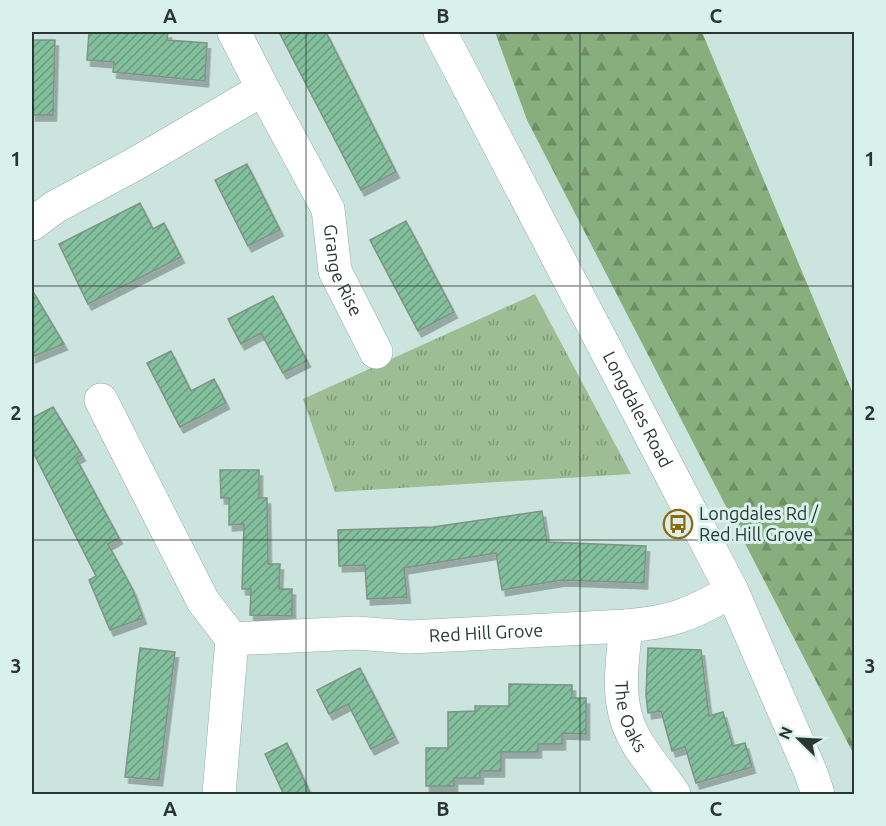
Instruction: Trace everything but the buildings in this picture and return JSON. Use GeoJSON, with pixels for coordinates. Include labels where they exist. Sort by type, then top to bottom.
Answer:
{"type":"FeatureCollection","features":[{"type":"Feature","properties":{"kind":"street","name":"Grange Rise"},"geometry":{"type":"LineString","coordinates":[[234,32],[328,209],[335,271],[376,352]]}},
{"type":"Feature","properties":{"kind":"street","name":"Longdales Road"},"geometry":{"type":"LineString","coordinates":[[440,32],[732,591],[812,773],[818,795]]}},
{"type":"Feature","properties":{"kind":"street"},"geometry":{"type":"LineString","coordinates":[[32,224],[55,207],[263,90]]}},
{"type":"Feature","properties":{"kind":"street"},"geometry":{"type":"LineString","coordinates":[[101,400],[203,601],[232,639],[219,795]]}},
{"type":"Feature","properties":{"kind":"street","name":"Red Hill Grove"},"geometry":{"type":"LineString","coordinates":[[232,639],[356,633],[409,637],[626,626],[657,623],[687,616],[732,591]]}},
{"type":"Feature","properties":{"kind":"street","name":"The Oaks"},"geometry":{"type":"LineString","coordinates":[[626,626],[620,678],[625,715],[634,738],[674,795]]}},
{"type":"Feature","properties":{"kind":"green space"},"geometry":{"type":"Polygon","coordinates":[[[495,32],[702,32],[854,396],[854,755],[527,120],[495,32]]]}},
{"type":"Feature","properties":{"kind":"green space"},"geometry":{"type":"Polygon","coordinates":[[[535,294],[631,474],[335,492],[303,399],[535,294]]]}},
{"type":"Feature","properties":{"kind":"place","name":"Longdales Rd / Red Hill Grove"},"geometry":{"type":"Point","coordinates":[678,524]}}]}
